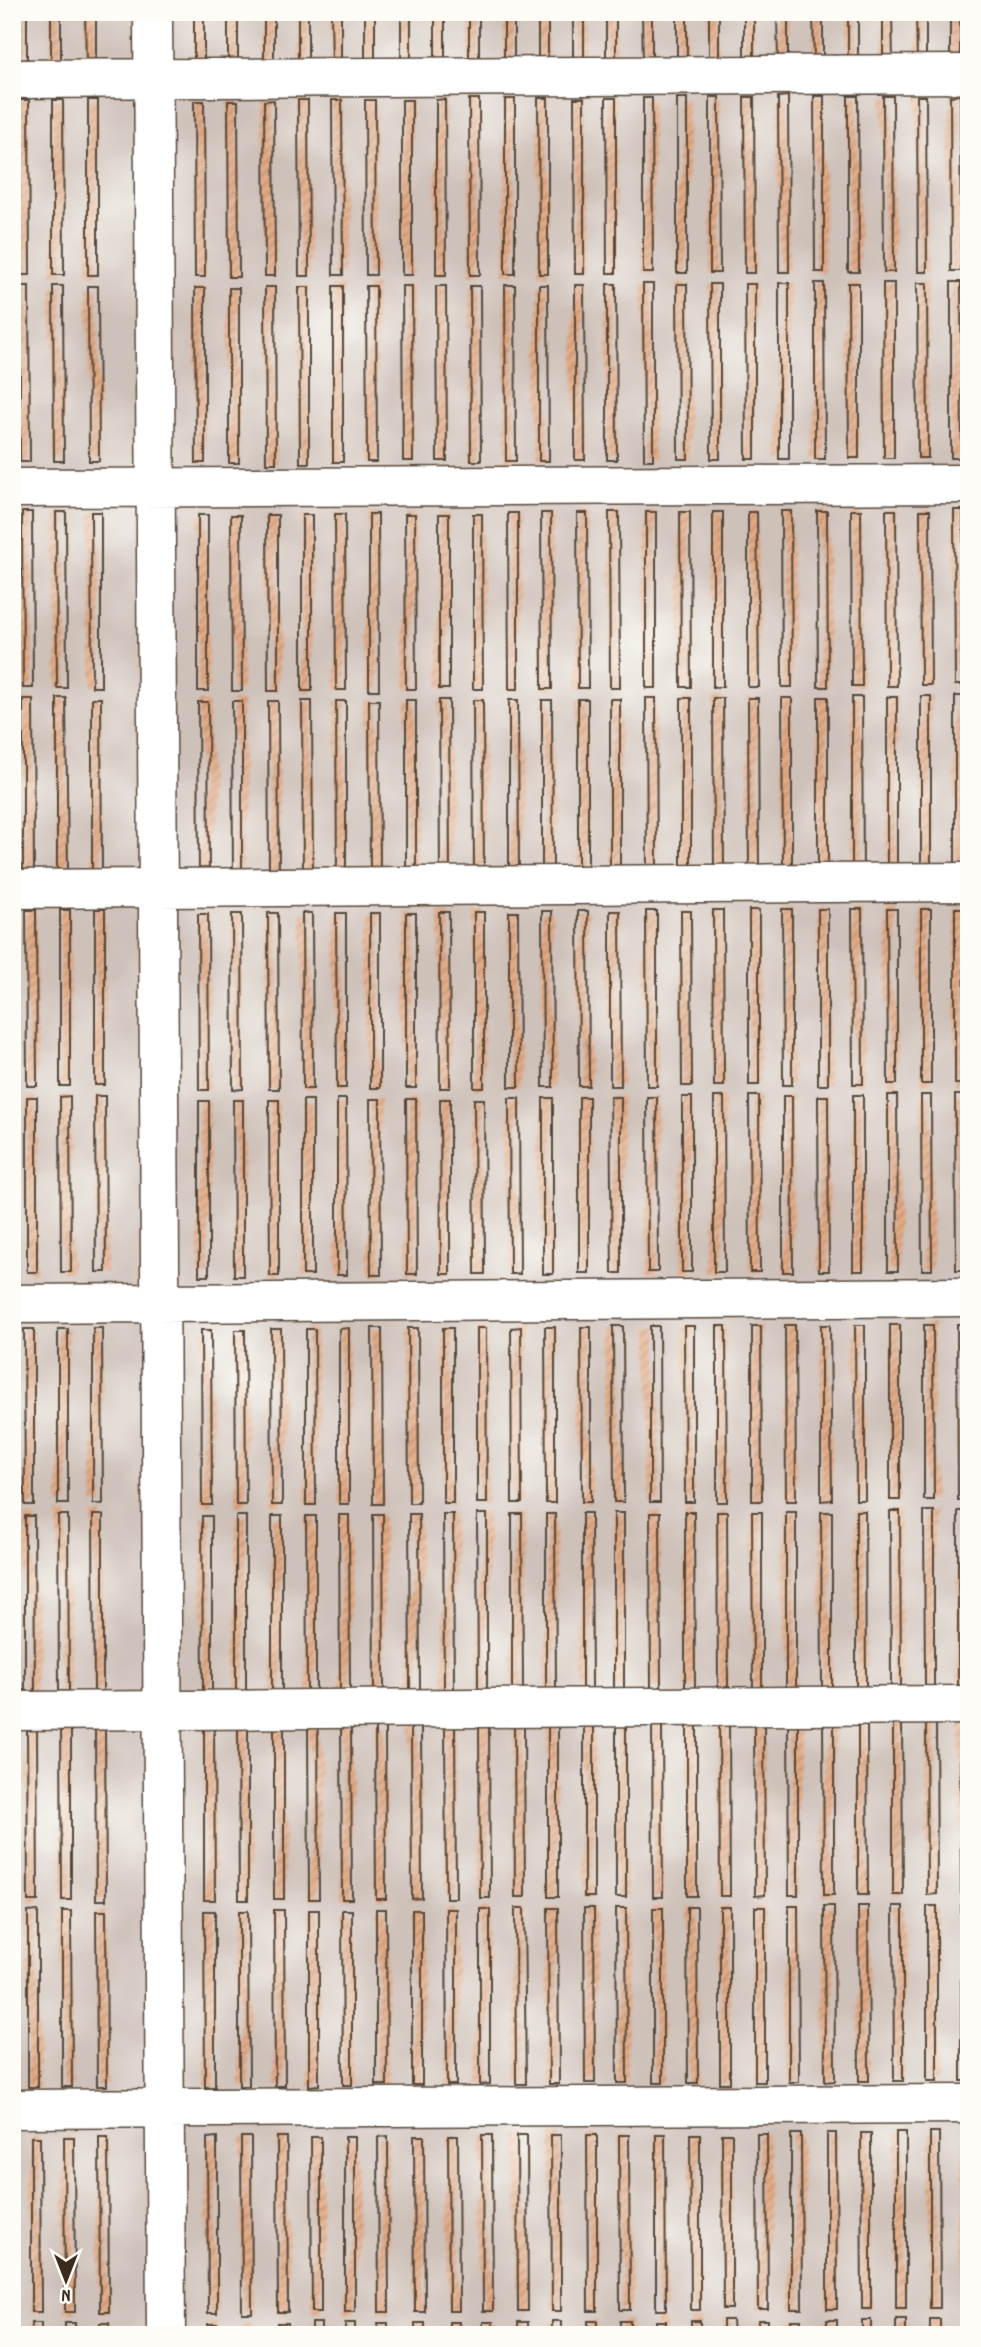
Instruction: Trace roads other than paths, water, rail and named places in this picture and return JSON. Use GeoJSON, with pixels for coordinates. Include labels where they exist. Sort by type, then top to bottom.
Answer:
{"type":"FeatureCollection","features":[{"type":"Feature","properties":{"kind":"lane"},"geometry":{"type":"LineString","coordinates":[[153,12],[166,2335]]}},
{"type":"Feature","properties":{"kind":"lane"},"geometry":{"type":"LineString","coordinates":[[12,79],[969,74]]}},
{"type":"Feature","properties":{"kind":"lane"},"geometry":{"type":"LineString","coordinates":[[12,488],[969,484]]}},
{"type":"Feature","properties":{"kind":"lane"},"geometry":{"type":"LineString","coordinates":[[12,889],[969,882]]}},
{"type":"Feature","properties":{"kind":"lane"},"geometry":{"type":"LineString","coordinates":[[12,1304],[969,1297]]}},
{"type":"Feature","properties":{"kind":"lane"},"geometry":{"type":"LineString","coordinates":[[12,1711],[969,1705]]}},
{"type":"Feature","properties":{"kind":"lane"},"geometry":{"type":"LineString","coordinates":[[12,2109],[969,2104]]}}]}
